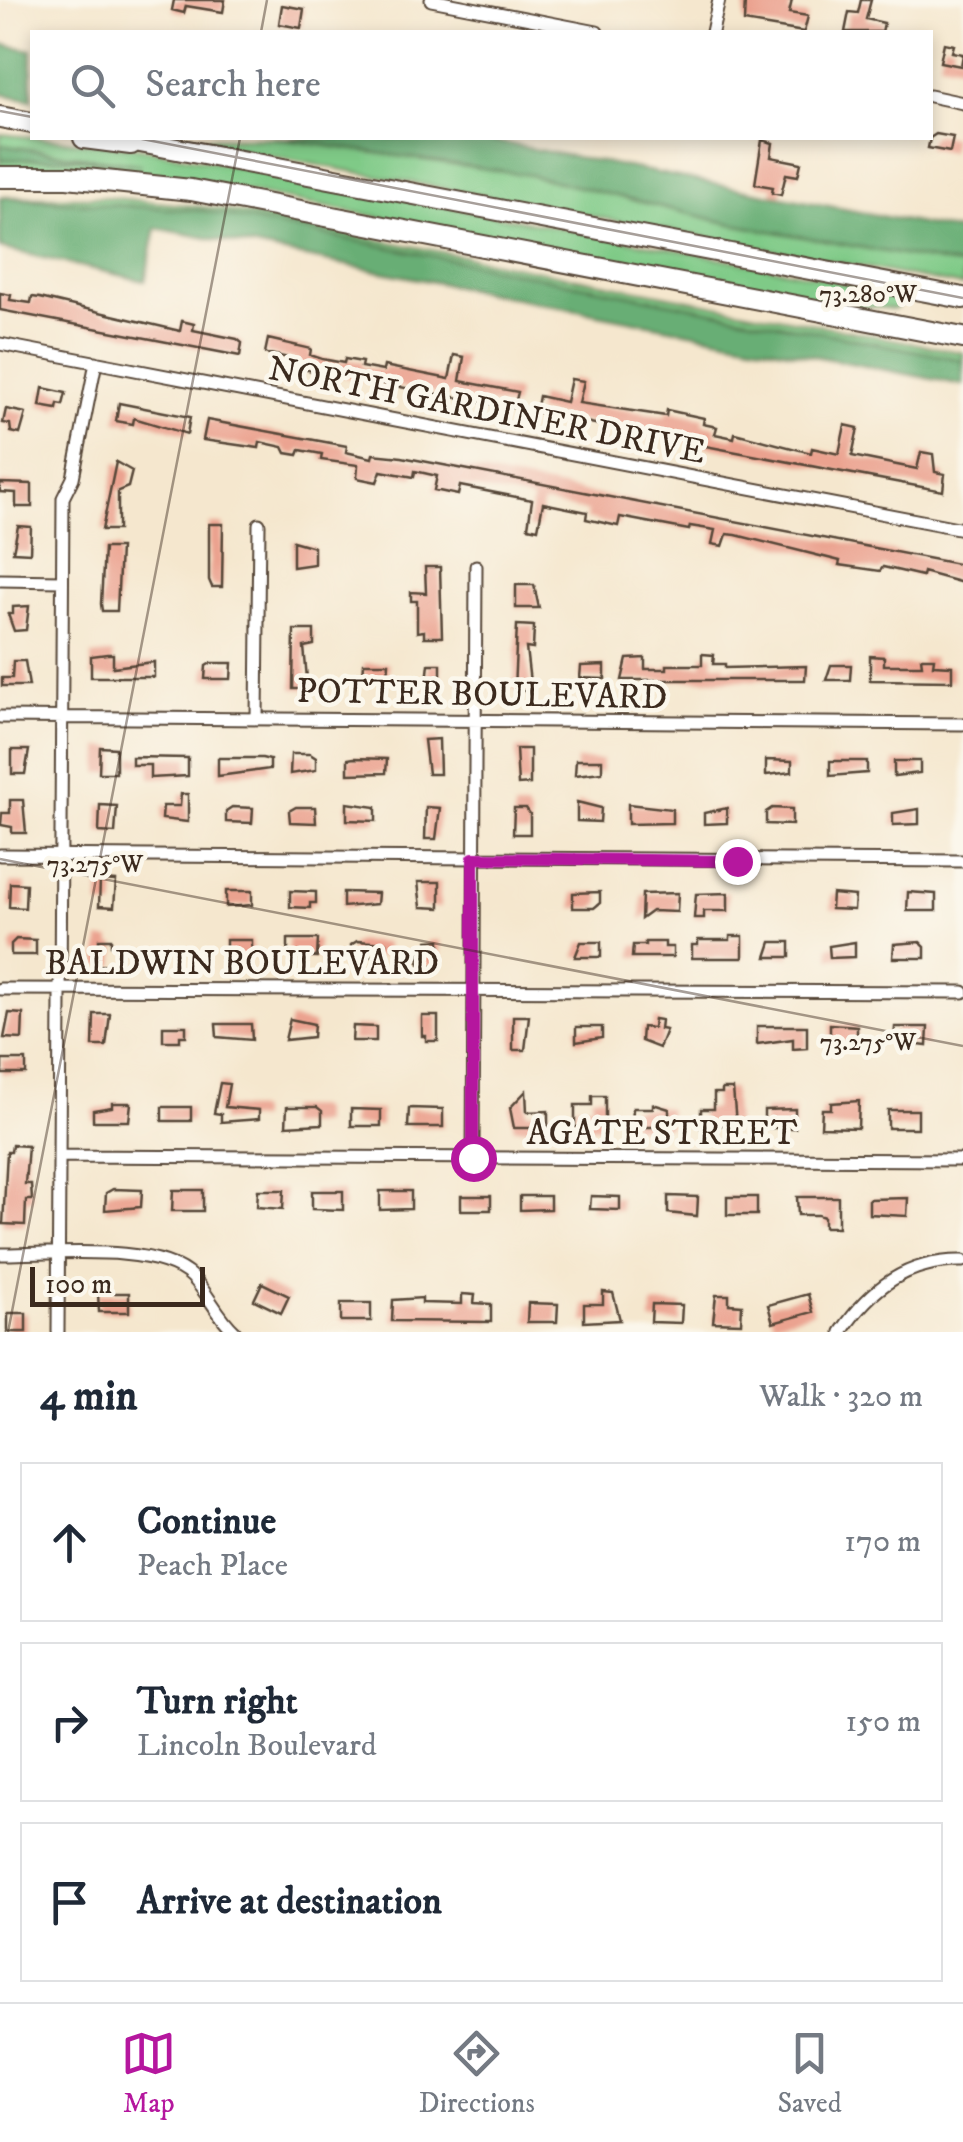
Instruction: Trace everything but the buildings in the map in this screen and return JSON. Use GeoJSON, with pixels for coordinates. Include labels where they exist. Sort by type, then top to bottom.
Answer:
{"type":"FeatureCollection","features":[{"type":"Feature","properties":{"kind":"highway"},"geometry":{"type":"LineString","coordinates":[[0,117],[30,123]]}},
{"type":"Feature","properties":{"kind":"highway"},"geometry":{"type":"LineString","coordinates":[[0,128],[30,132]]}},
{"type":"Feature","properties":{"kind":"highway"},"geometry":{"type":"LineString","coordinates":[[98,140],[261,163]]}},
{"type":"Feature","properties":{"kind":"highway"},"geometry":{"type":"LineString","coordinates":[[129,140],[963,298]]}},
{"type":"Feature","properties":{"kind":"highway"},"geometry":{"type":"LineString","coordinates":[[0,181],[128,182],[258,202],[963,338]]}},
{"type":"Feature","properties":{"kind":"street"},"geometry":{"type":"LineString","coordinates":[[431,0],[587,30]]}},
{"type":"Feature","properties":{"kind":"street"},"geometry":{"type":"LineString","coordinates":[[712,30],[718,0]]}},
{"type":"Feature","properties":{"kind":"street"},"geometry":{"type":"LineString","coordinates":[[933,97],[963,103]]}},
{"type":"Feature","properties":{"kind":"street","name":"NORTH GARDINER DRIVE"},"geometry":{"type":"LineString","coordinates":[[0,344],[963,529]]}},
{"type":"Feature","properties":{"kind":"street"},"geometry":{"type":"LineString","coordinates":[[58,1332],[63,498],[73,478],[96,362]]}},
{"type":"Feature","properties":{"kind":"street"},"geometry":{"type":"LineString","coordinates":[[256,718],[259,524]]}},
{"type":"Feature","properties":{"kind":"street"},"geometry":{"type":"LineString","coordinates":[[473,1158],[476,566]]}},
{"type":"Feature","properties":{"kind":"street"},"geometry":{"type":"LineString","coordinates":[[0,580],[62,580]]}},
{"type":"Feature","properties":{"kind":"street","name":"POTTER BOULEVARD"},"geometry":{"type":"LineString","coordinates":[[0,717],[963,724]]}},
{"type":"Feature","properties":{"kind":"street"},"geometry":{"type":"LineString","coordinates":[[0,855],[963,862]]}},
{"type":"Feature","properties":{"kind":"street","name":"BALDWIN BOULEVARD"},"geometry":{"type":"LineString","coordinates":[[0,989],[963,992]]}},
{"type":"Feature","properties":{"kind":"street","name":"AGATE STREET"},"geometry":{"type":"LineString","coordinates":[[60,1156],[963,1160]]}},
{"type":"Feature","properties":{"kind":"street"},"geometry":{"type":"LineString","coordinates":[[0,1254],[143,1256],[170,1263],[191,1276],[236,1332]]}},
{"type":"Feature","properties":{"kind":"street"},"geometry":{"type":"LineString","coordinates":[[841,1332],[872,1292],[896,1275],[922,1266],[963,1261]]}},
{"type":"Feature","properties":{"kind":"green space"},"geometry":{"type":"Polygon","coordinates":[[[0,44],[30,50],[30,100],[0,94],[0,44]]]}},
{"type":"Feature","properties":{"kind":"green space"},"geometry":{"type":"Polygon","coordinates":[[[0,134],[30,137],[30,140],[134,147],[821,277],[894,298],[900,304],[895,309],[824,302],[194,182],[106,171],[0,170],[0,134]]]}},
{"type":"Feature","properties":{"kind":"green space"},"geometry":{"type":"Polygon","coordinates":[[[185,140],[288,140],[530,175],[732,224],[963,266],[963,286],[185,140]]]}},
{"type":"Feature","properties":{"kind":"green space"},"geometry":{"type":"Polygon","coordinates":[[[288,140],[488,140],[963,232],[963,266],[732,224],[530,175],[288,140]]]}},
{"type":"Feature","properties":{"kind":"green space"},"geometry":{"type":"Polygon","coordinates":[[[0,145],[141,165],[74,158],[0,160],[0,145]]]}},
{"type":"Feature","properties":{"kind":"green space"},"geometry":{"type":"Polygon","coordinates":[[[0,197],[103,197],[213,208],[963,353],[963,360],[204,211],[0,197]]]}},
{"type":"Feature","properties":{"kind":"green space"},"geometry":{"type":"Polygon","coordinates":[[[0,197],[204,211],[963,360],[963,385],[156,228],[145,281],[0,248],[0,197]]]}},
{"type":"Feature","properties":{"kind":"route"},"geometry":{"type":"LineString","coordinates":[[473,1158],[473,858],[737,861]]}}]}
